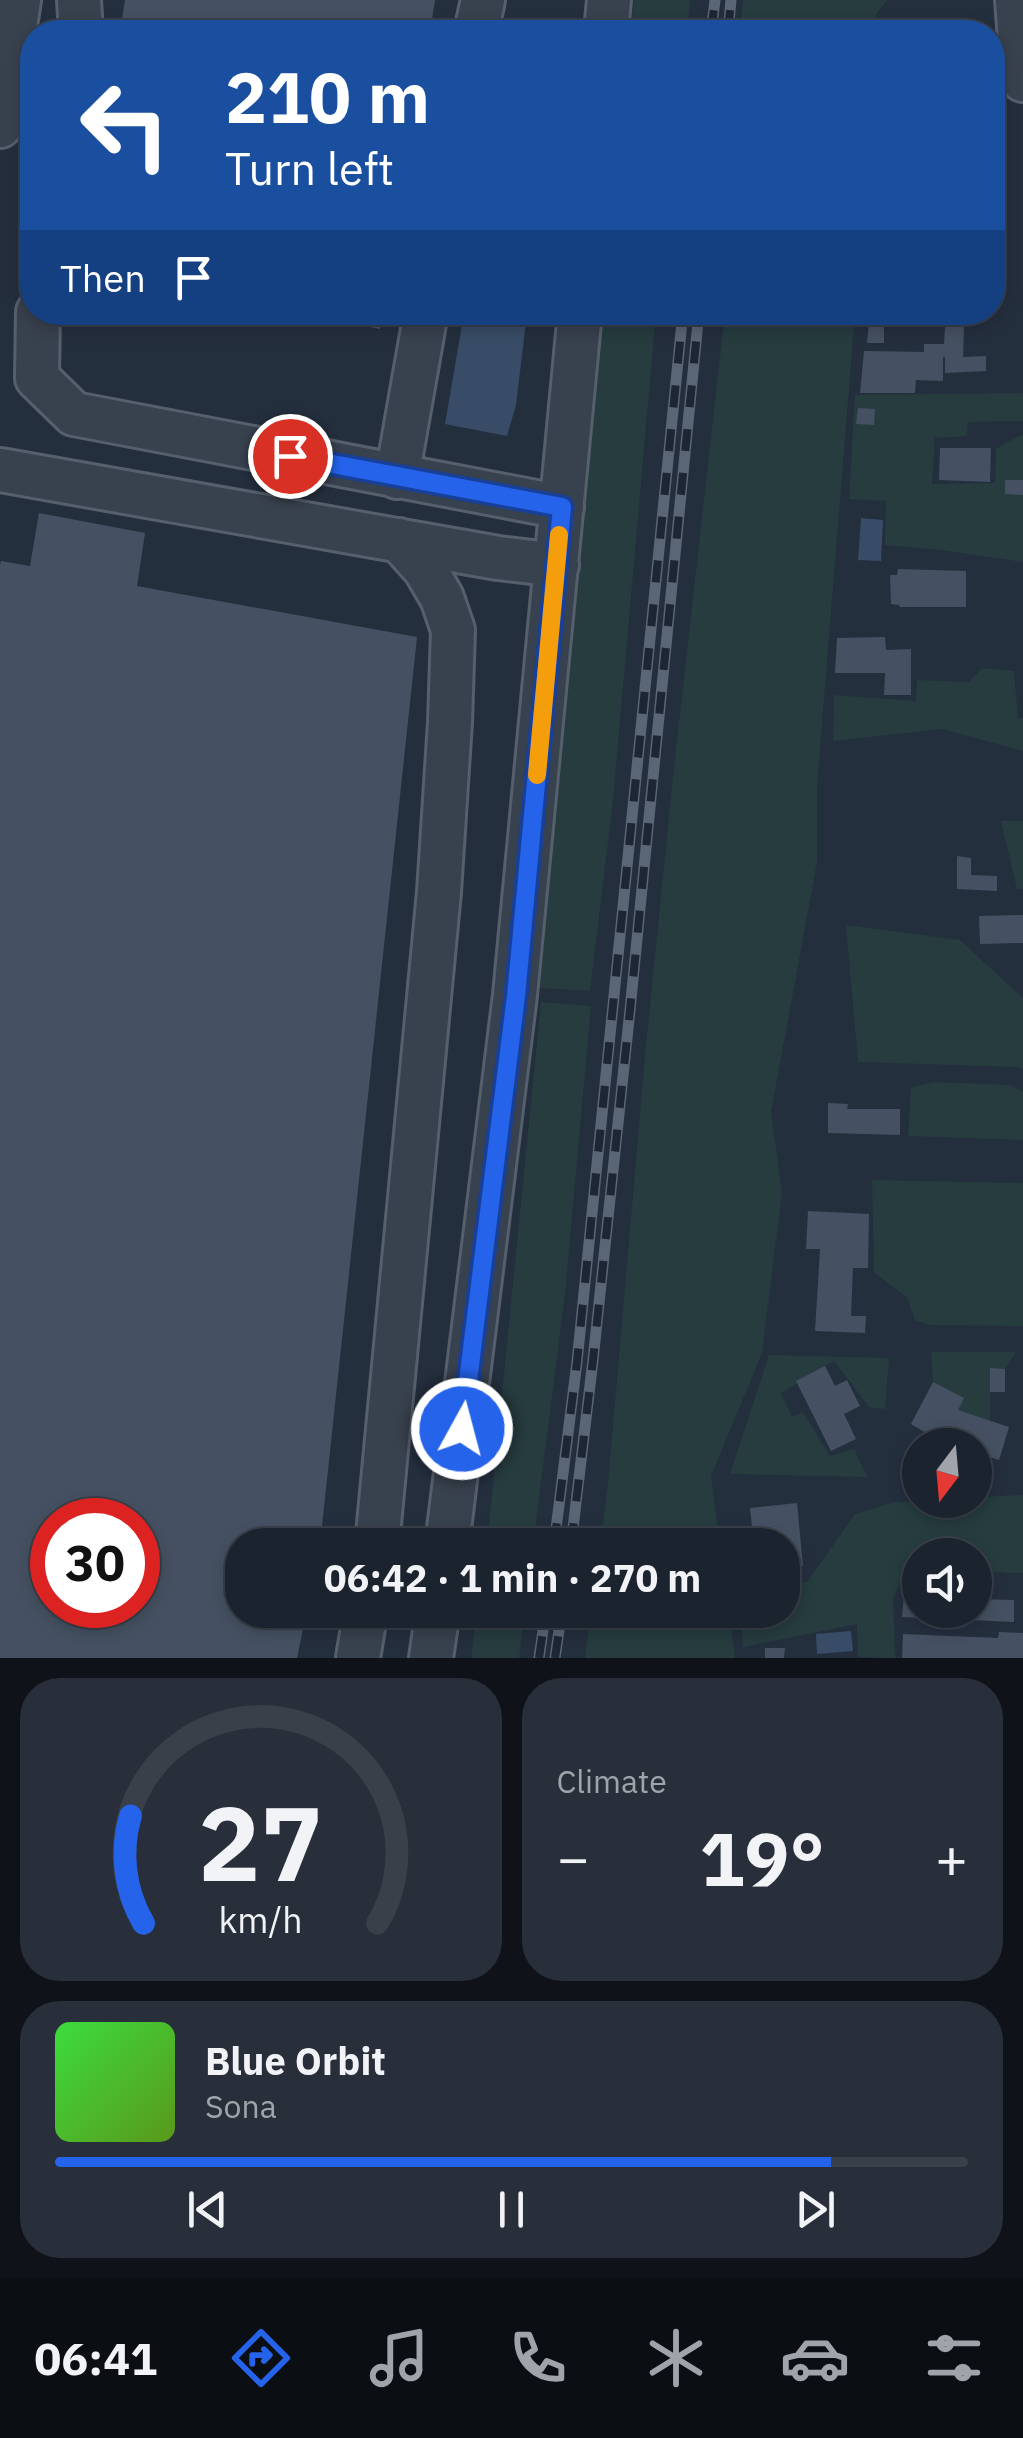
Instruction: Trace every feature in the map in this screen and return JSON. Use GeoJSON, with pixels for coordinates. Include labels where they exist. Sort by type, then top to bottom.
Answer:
{"type":"FeatureCollection","features":[{"type":"Feature","properties":{"kind":"street"},"geometry":{"type":"LineString","coordinates":[[0,126],[19,0]]}},
{"type":"Feature","properties":{"kind":"street"},"geometry":{"type":"LineString","coordinates":[[1017,0],[1023,80]]}},
{"type":"Feature","properties":{"kind":"street"},"geometry":{"type":"LineString","coordinates":[[38,325],[38,378],[74,414],[562,507]]}},
{"type":"Feature","properties":{"kind":"street"},"geometry":{"type":"LineString","coordinates":[[397,477],[424,325]]}},
{"type":"Feature","properties":{"kind":"street"},"geometry":{"type":"LineString","coordinates":[[449,1528],[516,996],[579,325]]}},
{"type":"Feature","properties":{"kind":"street"},"geometry":{"type":"LineString","coordinates":[[0,470],[498,558],[557,565]]}},
{"type":"Feature","properties":{"kind":"street"},"geometry":{"type":"LineString","coordinates":[[379,1528],[439,892],[453,630],[442,598],[425,569],[399,540]]}},
{"type":"Feature","properties":{"kind":"street"},"geometry":{"type":"LineString","coordinates":[[358,1658],[363,1628]]}},
{"type":"Feature","properties":{"kind":"street"},"geometry":{"type":"LineString","coordinates":[[431,1658],[435,1628]]}},
{"type":"Feature","properties":{"kind":"green space"},"geometry":{"type":"Polygon","coordinates":[[[634,0],[690,0],[688,20],[632,20],[634,0]]]}},
{"type":"Feature","properties":{"kind":"green space"},"geometry":{"type":"Polygon","coordinates":[[[743,0],[887,0],[876,20],[741,20],[743,0]]]}},
{"type":"Feature","properties":{"kind":"green space"},"geometry":{"type":"Polygon","coordinates":[[[601,325],[655,325],[613,800],[590,991],[540,988],[580,510],[601,325]]]}},
{"type":"Feature","properties":{"kind":"green space"},"geometry":{"type":"Polygon","coordinates":[[[724,325],[854,325],[817,786],[817,862],[771,1112],[782,1193],[762,1353],[711,1476],[718,1528],[602,1528],[645,1056],[724,325]]]}},
{"type":"Feature","properties":{"kind":"green space"},"geometry":{"type":"Polygon","coordinates":[[[1023,393],[1023,421],[968,422],[967,436],[935,438],[932,484],[995,483],[996,449],[1023,436],[1023,562],[885,545],[886,501],[849,499],[855,395],[1023,393]]]}},
{"type":"Feature","properties":{"kind":"green space"},"geometry":{"type":"Polygon","coordinates":[[[982,668],[1014,671],[1018,718],[1023,718],[1023,751],[943,729],[833,741],[834,695],[916,701],[917,680],[969,682],[982,668]]]}},
{"type":"Feature","properties":{"kind":"green space"},"geometry":{"type":"Polygon","coordinates":[[[1001,821],[1023,821],[1023,889],[1017,889],[1001,821]]]}},
{"type":"Feature","properties":{"kind":"green space"},"geometry":{"type":"Polygon","coordinates":[[[846,925],[960,940],[1023,998],[1023,1069],[858,1062],[846,925]]]}},
{"type":"Feature","properties":{"kind":"green space"},"geometry":{"type":"Polygon","coordinates":[[[541,1002],[591,1006],[565,1294],[535,1528],[489,1528],[541,1002]]]}},
{"type":"Feature","properties":{"kind":"green space"},"geometry":{"type":"Polygon","coordinates":[[[933,1082],[1010,1085],[1023,1092],[1023,1140],[908,1136],[911,1088],[933,1082]]]}},
{"type":"Feature","properties":{"kind":"green space"},"geometry":{"type":"Polygon","coordinates":[[[872,1180],[1023,1183],[1023,1326],[929,1325],[915,1320],[907,1298],[874,1272],[872,1180]]]}},
{"type":"Feature","properties":{"kind":"green space"},"geometry":{"type":"Polygon","coordinates":[[[931,1352],[1016,1352],[1005,1369],[990,1369],[990,1421],[958,1410],[933,1382],[931,1352]]]}},
{"type":"Feature","properties":{"kind":"green space"},"geometry":{"type":"Polygon","coordinates":[[[769,1355],[889,1358],[885,1409],[869,1407],[834,1361],[781,1393],[792,1417],[803,1412],[830,1456],[854,1449],[867,1477],[730,1474],[769,1355]]]}},
{"type":"Feature","properties":{"kind":"green space"},"geometry":{"type":"Polygon","coordinates":[[[1023,1495],[1023,1573],[992,1572],[992,1538],[902,1538],[902,1578],[893,1598],[895,1658],[858,1657],[857,1624],[743,1647],[742,1628],[800,1628],[800,1583],[807,1582],[855,1514],[902,1502],[902,1518],[992,1518],[992,1496],[1023,1495]]]}},
{"type":"Feature","properties":{"kind":"green space"},"geometry":{"type":"Polygon","coordinates":[[[475,1628],[523,1628],[519,1658],[471,1658],[475,1628]]]}},
{"type":"Feature","properties":{"kind":"green space"},"geometry":{"type":"Polygon","coordinates":[[[589,1628],[731,1628],[735,1658],[585,1658],[589,1628]]]}},
{"type":"Feature","properties":{"kind":"water"},"geometry":{"type":"Polygon","coordinates":[[[462,325],[526,325],[516,405],[507,436],[445,424],[462,325]]]}},
{"type":"Feature","properties":{"kind":"water"},"geometry":{"type":"Polygon","coordinates":[[[861,518],[883,520],[881,561],[858,560],[861,518]]]}},
{"type":"Feature","properties":{"kind":"water"},"geometry":{"type":"Polygon","coordinates":[[[851,1631],[853,1651],[817,1654],[816,1634],[851,1631]]]}},
{"type":"Feature","properties":{"kind":"building"},"geometry":{"type":"Polygon","coordinates":[[[125,0],[435,0],[432,20],[122,20],[125,0]]]}},
{"type":"Feature","properties":{"kind":"building"},"geometry":{"type":"Polygon","coordinates":[[[869,325],[884,325],[884,343],[867,343],[869,325]]]}},
{"type":"Feature","properties":{"kind":"building"},"geometry":{"type":"Polygon","coordinates":[[[945,326],[964,326],[963,357],[986,356],[986,371],[945,373],[943,357],[943,381],[916,380],[915,393],[860,393],[864,351],[924,352],[924,344],[944,344],[945,326]]]}},
{"type":"Feature","properties":{"kind":"building"},"geometry":{"type":"Polygon","coordinates":[[[858,408],[875,409],[874,425],[856,424],[858,408]]]}},
{"type":"Feature","properties":{"kind":"building"},"geometry":{"type":"Polygon","coordinates":[[[940,448],[991,448],[990,482],[939,480],[940,448]]]}},
{"type":"Feature","properties":{"kind":"building"},"geometry":{"type":"Polygon","coordinates":[[[1005,480],[1023,480],[1023,495],[1005,494],[1005,480]]]}},
{"type":"Feature","properties":{"kind":"building"},"geometry":{"type":"Polygon","coordinates":[[[39,513],[145,533],[137,586],[417,637],[322,1528],[225,1528],[225,1628],[303,1628],[297,1658],[0,1658],[1,561],[30,566],[39,513]]]}},
{"type":"Feature","properties":{"kind":"building"},"geometry":{"type":"Polygon","coordinates":[[[898,569],[966,571],[966,607],[891,604],[890,575],[897,575],[898,569]]]}},
{"type":"Feature","properties":{"kind":"building"},"geometry":{"type":"Polygon","coordinates":[[[885,637],[886,650],[911,649],[911,695],[884,695],[885,673],[835,673],[837,638],[885,637]]]}},
{"type":"Feature","properties":{"kind":"building"},"geometry":{"type":"Polygon","coordinates":[[[957,856],[971,858],[971,875],[997,876],[997,891],[957,889],[957,856]]]}},
{"type":"Feature","properties":{"kind":"building"},"geometry":{"type":"Polygon","coordinates":[[[1023,915],[1023,943],[980,944],[979,916],[1023,915]]]}},
{"type":"Feature","properties":{"kind":"building"},"geometry":{"type":"Polygon","coordinates":[[[828,1103],[848,1104],[847,1109],[900,1109],[900,1135],[828,1133],[828,1103]]]}},
{"type":"Feature","properties":{"kind":"building"},"geometry":{"type":"Polygon","coordinates":[[[808,1211],[869,1214],[868,1268],[853,1268],[851,1316],[866,1316],[865,1333],[815,1331],[820,1249],[806,1249],[808,1211]]]}},
{"type":"Feature","properties":{"kind":"building"},"geometry":{"type":"Polygon","coordinates":[[[825,1366],[835,1386],[847,1380],[860,1406],[844,1414],[856,1439],[831,1451],[796,1381],[825,1366]]]}},
{"type":"Feature","properties":{"kind":"building"},"geometry":{"type":"Polygon","coordinates":[[[990,1368],[1005,1369],[1005,1392],[990,1392],[990,1368]]]}},
{"type":"Feature","properties":{"kind":"building"},"geometry":{"type":"Polygon","coordinates":[[[933,1382],[964,1398],[958,1410],[1009,1427],[999,1460],[992,1458],[992,1428],[918,1428],[911,1424],[933,1382]]]}},
{"type":"Feature","properties":{"kind":"building"},"geometry":{"type":"Polygon","coordinates":[[[797,1503],[799,1528],[752,1528],[750,1508],[797,1503]]]}},
{"type":"Feature","properties":{"kind":"building"},"geometry":{"type":"Polygon","coordinates":[[[992,1599],[1014,1600],[1014,1622],[992,1621],[992,1599]]]}},
{"type":"Feature","properties":{"kind":"building"},"geometry":{"type":"Polygon","coordinates":[[[999,1632],[1023,1633],[1023,1658],[902,1658],[903,1634],[998,1638],[999,1632]]]}},
{"type":"Feature","properties":{"kind":"building"},"geometry":{"type":"Polygon","coordinates":[[[765,1648],[785,1648],[784,1658],[765,1658],[765,1648]]]}},
{"type":"Feature","properties":{"kind":"railway"},"geometry":{"type":"LineString","coordinates":[[712,20],[715,0]]}},
{"type":"Feature","properties":{"kind":"railway"},"geometry":{"type":"LineString","coordinates":[[729,20],[731,0]]}},
{"type":"Feature","properties":{"kind":"railway"},"geometry":{"type":"LineString","coordinates":[[556,1528],[577,1362],[682,325]]}},
{"type":"Feature","properties":{"kind":"railway"},"geometry":{"type":"LineString","coordinates":[[573,1528],[630,1010],[698,325]]}},
{"type":"Feature","properties":{"kind":"railway"},"geometry":{"type":"LineString","coordinates":[[539,1658],[543,1628]]}},
{"type":"Feature","properties":{"kind":"railway"},"geometry":{"type":"LineString","coordinates":[[555,1658],[559,1628]]}},
{"type":"Feature","properties":{"kind":"slow traffic"},"geometry":{"type":"LineString","coordinates":[[537,775],[559,535]]}},
{"type":"Feature","properties":{"kind":"route"},"geometry":{"type":"LineString","coordinates":[[290,456],[562,507],[516,996],[462,1429]]}}]}
